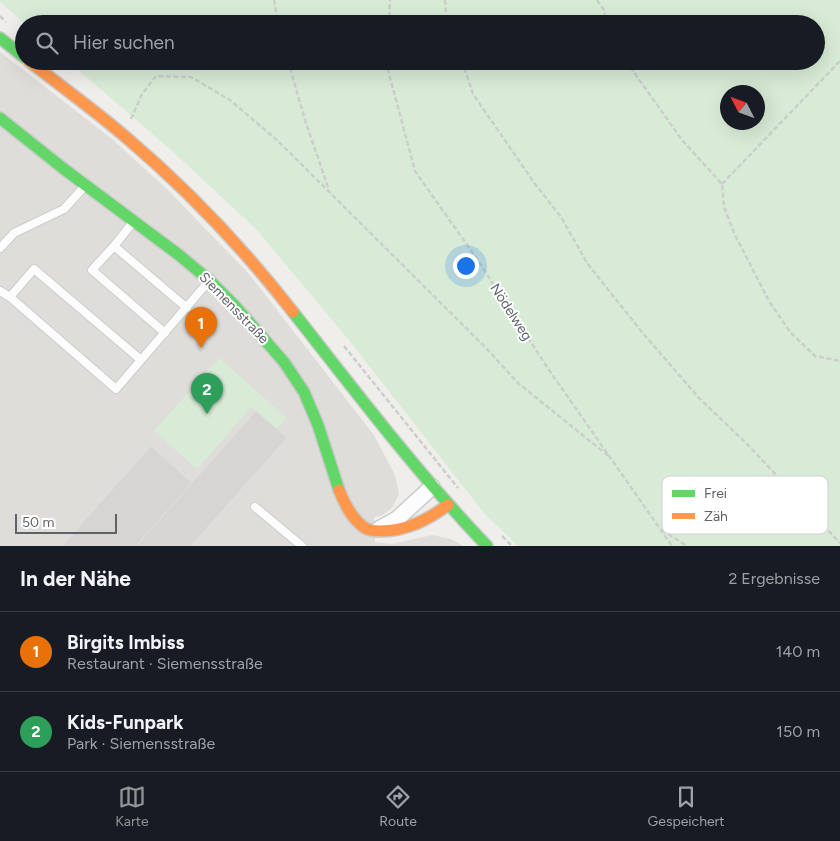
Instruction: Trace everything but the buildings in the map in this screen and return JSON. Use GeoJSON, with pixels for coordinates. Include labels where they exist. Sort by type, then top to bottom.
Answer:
{"type":"FeatureCollection","features":[{"type":"Feature","properties":{"kind":"main road"},"geometry":{"type":"LineString","coordinates":[[0,38],[15,50]]}},
{"type":"Feature","properties":{"kind":"main road"},"geometry":{"type":"LineString","coordinates":[[40,70],[139,148],[222,229],[260,272],[346,382],[432,487],[487,546]]}},
{"type":"Feature","properties":{"kind":"main road","name":"Siemensstraße"},"geometry":{"type":"LineString","coordinates":[[0,118],[135,221],[210,281],[230,301],[295,378],[306,394],[345,505],[357,521],[374,535]]}},
{"type":"Feature","properties":{"kind":"main road"},"geometry":{"type":"LineString","coordinates":[[374,535],[410,528],[448,505]]}},
{"type":"Feature","properties":{"kind":"street"},"geometry":{"type":"LineString","coordinates":[[374,535],[397,519],[432,487]]}},
{"type":"Feature","properties":{"kind":"lane"},"geometry":{"type":"LineString","coordinates":[[0,248],[14,233],[64,210],[86,185]]}},
{"type":"Feature","properties":{"kind":"lane"},"geometry":{"type":"LineString","coordinates":[[135,221],[92,270],[165,333]]}},
{"type":"Feature","properties":{"kind":"lane"},"geometry":{"type":"LineString","coordinates":[[114,246],[187,308]]}},
{"type":"Feature","properties":{"kind":"lane"},"geometry":{"type":"LineString","coordinates":[[10,297],[34,269],[142,360]]}},
{"type":"Feature","properties":{"kind":"lane"},"geometry":{"type":"LineString","coordinates":[[0,291],[10,297],[116,390],[210,281]]}},
{"type":"Feature","properties":{"kind":"lane"},"geometry":{"type":"LineString","coordinates":[[255,507],[302,546]]}},
{"type":"Feature","properties":{"kind":"path"},"geometry":{"type":"LineString","coordinates":[[274,0],[276,15]]}},
{"type":"Feature","properties":{"kind":"path"},"geometry":{"type":"LineString","coordinates":[[389,15],[390,0]]}},
{"type":"Feature","properties":{"kind":"path"},"geometry":{"type":"LineString","coordinates":[[444,0],[446,15]]}},
{"type":"Feature","properties":{"kind":"path"},"geometry":{"type":"LineString","coordinates":[[597,0],[604,10],[605,15]]}},
{"type":"Feature","properties":{"kind":"path"},"geometry":{"type":"LineString","coordinates":[[722,184],[840,61]]}},
{"type":"Feature","properties":{"kind":"path"},"geometry":{"type":"LineString","coordinates":[[291,70],[329,191]]}},
{"type":"Feature","properties":{"kind":"path","name":"Nödelweg"},"geometry":{"type":"LineString","coordinates":[[388,70],[415,171],[477,259],[549,370],[662,533]]}},
{"type":"Feature","properties":{"kind":"path"},"geometry":{"type":"LineString","coordinates":[[465,70],[473,94],[535,184],[561,217],[587,263],[698,398],[748,445],[777,476]]}},
{"type":"Feature","properties":{"kind":"path"},"geometry":{"type":"LineString","coordinates":[[632,70],[682,140],[722,184],[724,207],[734,233],[774,309],[790,332],[815,356],[840,361]]}},
{"type":"Feature","properties":{"kind":"path"},"geometry":{"type":"LineString","coordinates":[[130,121],[142,94],[156,76],[191,77],[230,100],[278,140],[518,382],[610,458]]}},
{"type":"Feature","properties":{"kind":"path"},"geometry":{"type":"LineString","coordinates":[[828,530],[840,543]]}},
{"type":"Feature","properties":{"kind":"path","name":"Nödelweg"},"geometry":{"type":"LineString","coordinates":[[663,534],[672,546]]}},
{"type":"Feature","properties":{"kind":"path"},"geometry":{"type":"LineString","coordinates":[[667,534],[687,546]]}},
{"type":"Feature","properties":{"kind":"shaded area"},"geometry":{"type":"Polygon","coordinates":[[[0,52],[15,64],[15,70],[23,70],[112,139],[169,191],[249,274],[374,435],[395,475],[399,494],[392,508],[381,516],[374,517],[375,542],[392,544],[432,535],[451,539],[463,546],[0,546],[0,52]]]}},
{"type":"Feature","properties":{"kind":"green space"},"geometry":{"type":"Polygon","coordinates":[[[0,0],[840,0],[840,546],[518,546],[484,513],[348,339],[256,229],[171,150],[78,70],[825,70],[825,15],[15,15],[0,0]]]}},
{"type":"Feature","properties":{"kind":"green space"},"geometry":{"type":"Polygon","coordinates":[[[219,358],[287,418],[277,429],[251,407],[197,469],[154,431],[219,358]]]}},
{"type":"Feature","properties":{"kind":"traffic: fast"},"geometry":{"type":"LineString","coordinates":[[0,38],[15,50]]}},
{"type":"Feature","properties":{"kind":"traffic: fast"},"geometry":{"type":"LineString","coordinates":[[0,118],[64,169],[179,255],[209,280],[236,307],[284,362],[304,392],[318,425],[339,490]]}},
{"type":"Feature","properties":{"kind":"traffic: fast"},"geometry":{"type":"LineString","coordinates":[[293,312],[411,461],[487,546]]}},
{"type":"Feature","properties":{"kind":"traffic: slow"},"geometry":{"type":"LineString","coordinates":[[41,70],[116,129],[173,179],[235,243],[293,312]]}},
{"type":"Feature","properties":{"kind":"traffic: slow"},"geometry":{"type":"LineString","coordinates":[[339,490],[353,516],[365,528],[372,531],[408,527],[424,520],[448,505]]}},
{"type":"Feature","properties":{"kind":"place","name":"Birgits Imbiss"},"geometry":{"type":"Point","coordinates":[201,348]}},
{"type":"Feature","properties":{"kind":"place","name":"Kids-Funpark"},"geometry":{"type":"Point","coordinates":[207,414]}}]}
